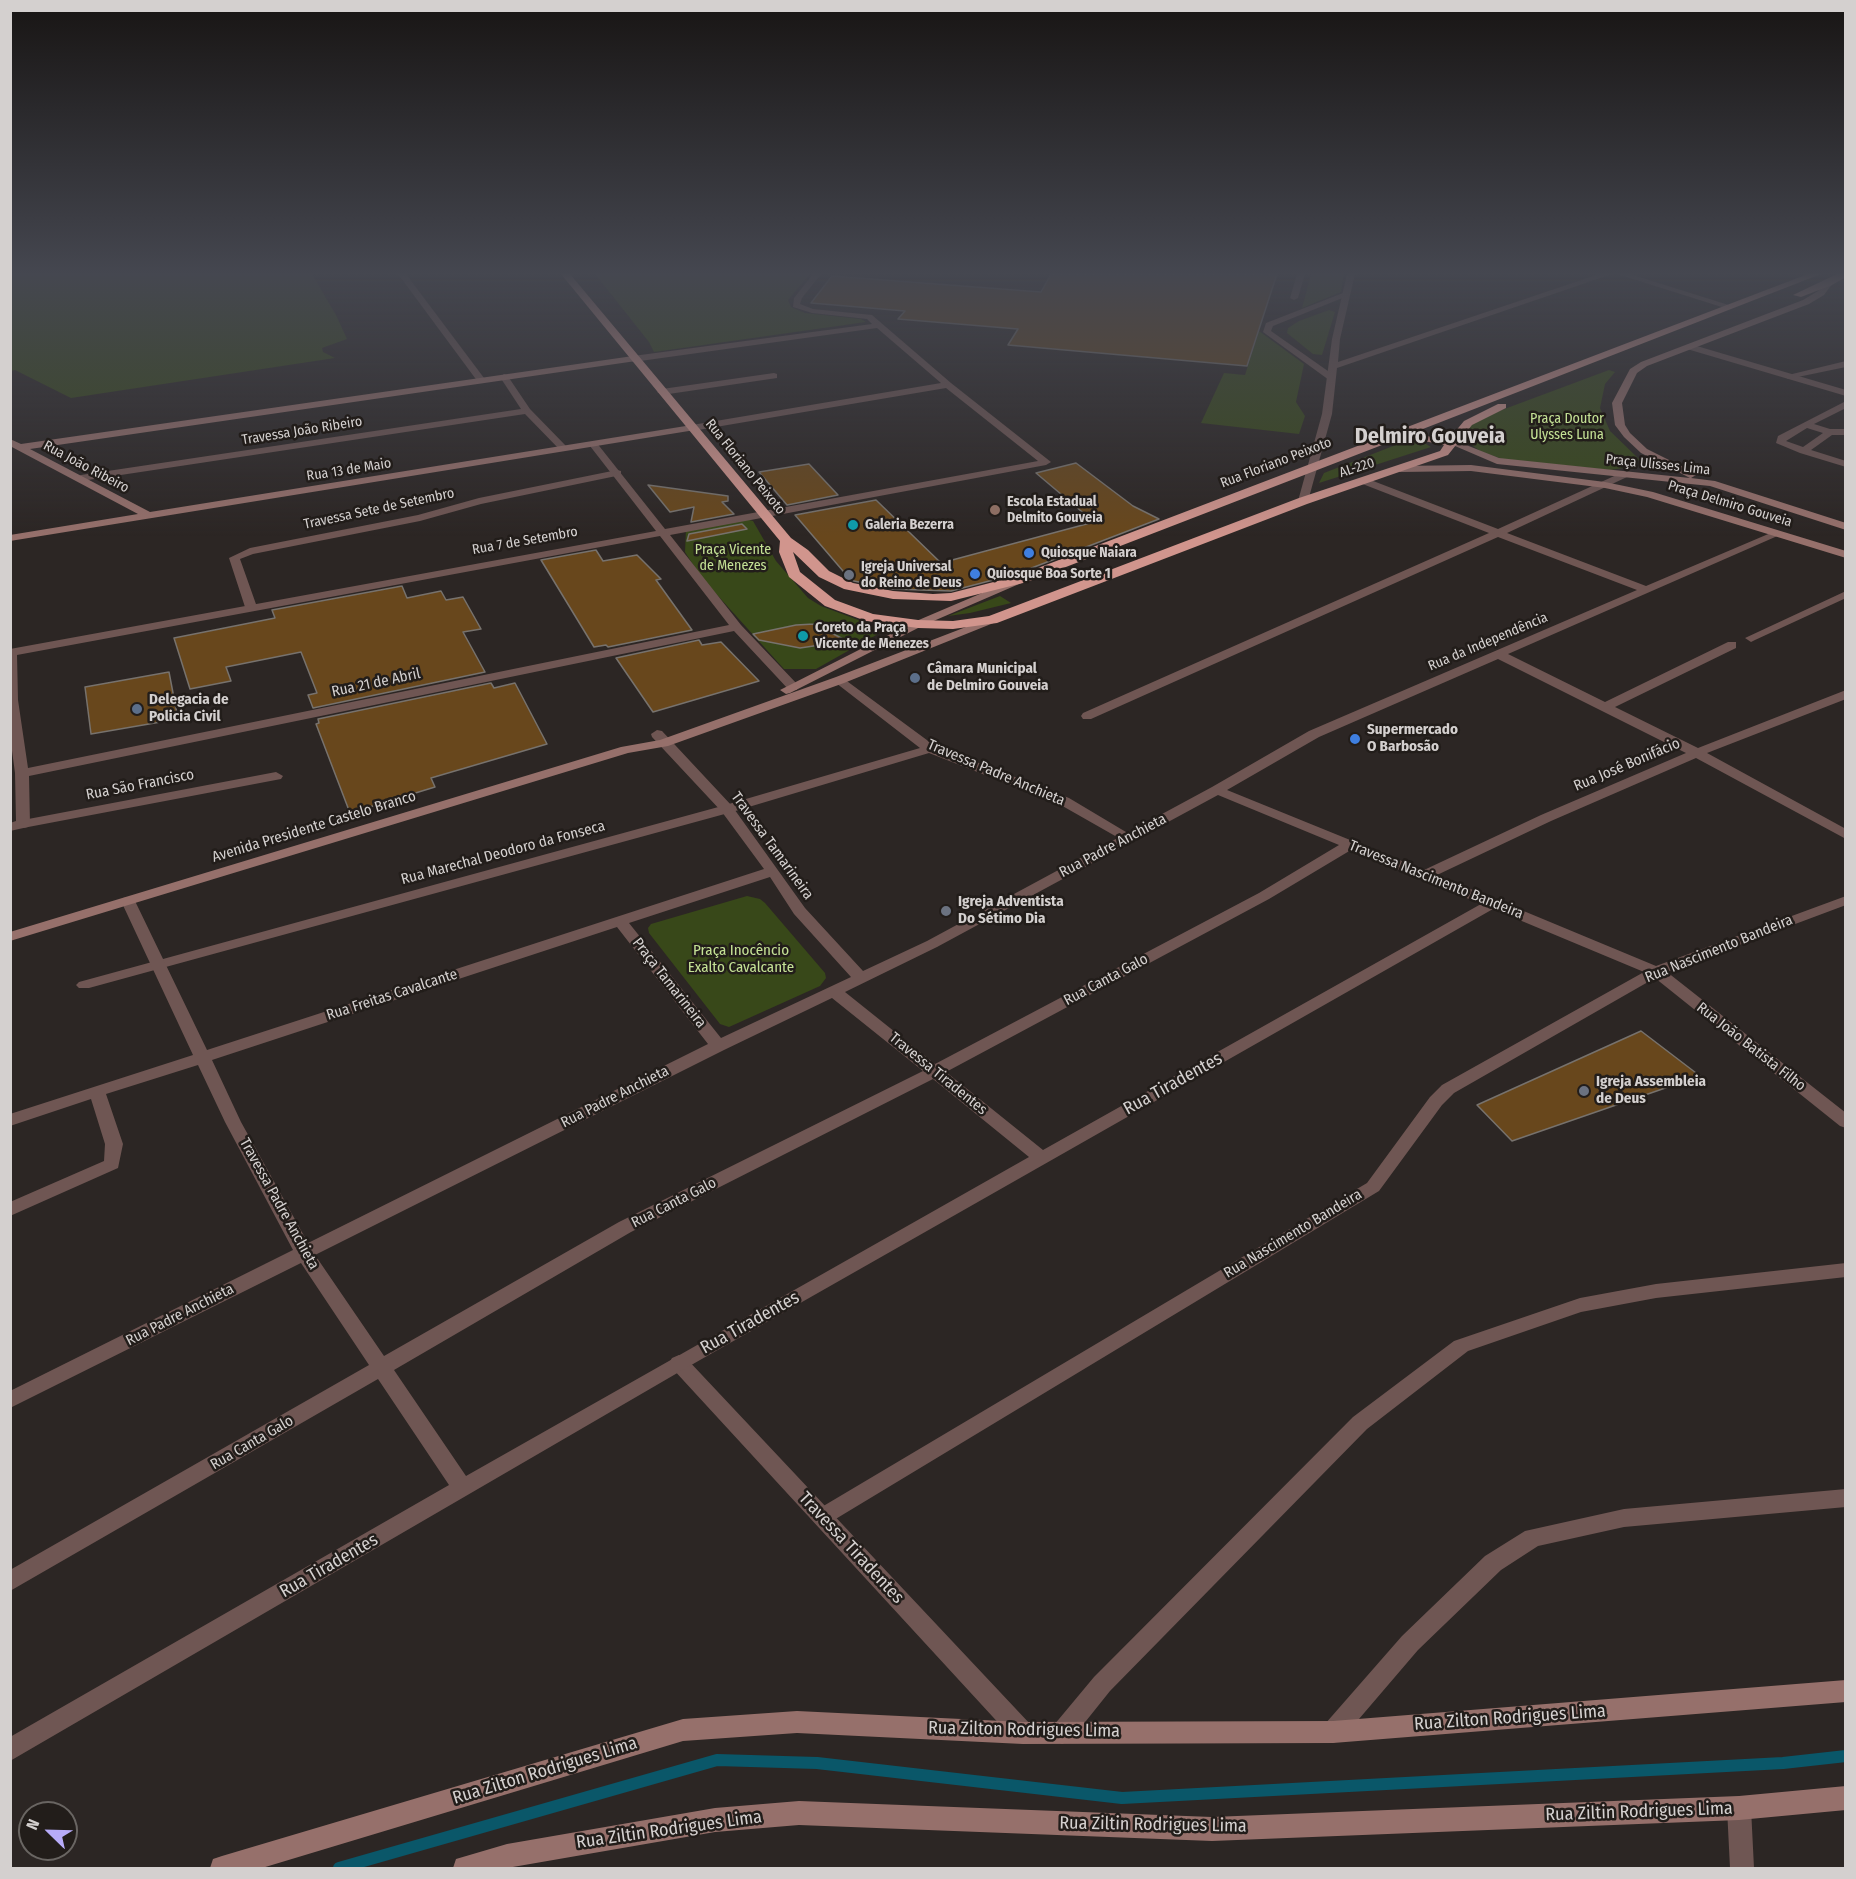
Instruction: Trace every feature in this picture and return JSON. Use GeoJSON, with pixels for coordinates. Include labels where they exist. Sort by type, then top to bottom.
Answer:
{"type":"FeatureCollection","features":[{"type":"Feature","properties":{"kind":"highway","name":"Rua Floriano Peixoto"},"geometry":{"type":"LineString","coordinates":[[635,362],[786,541],[803,553],[824,574],[849,586],[893,594],[951,597],[1022,579],[1587,362]]}},
{"type":"Feature","properties":{"kind":"highway","name":"AL-220"},"geometry":{"type":"LineString","coordinates":[[992,620],[1303,501],[1444,453],[1468,423],[1490,411],[1614,362]]}},
{"type":"Feature","properties":{"kind":"highway"},"geometry":{"type":"LineString","coordinates":[[1382,440],[1419,437],[1453,443]]}},
{"type":"Feature","properties":{"kind":"highway"},"geometry":{"type":"LineString","coordinates":[[1129,537],[1163,554]]}},
{"type":"Feature","properties":{"kind":"highway","name":"Rua Floriano Peixoto"},"geometry":{"type":"LineString","coordinates":[[786,541],[786,552],[794,574],[830,603],[871,618],[918,624],[953,625],[992,620]]}},
{"type":"Feature","properties":{"kind":"street"},"geometry":{"type":"LineString","coordinates":[[467,362],[481,380]]}},
{"type":"Feature","properties":{"kind":"street"},"geometry":{"type":"LineString","coordinates":[[15,444],[614,362]]}},
{"type":"Feature","properties":{"kind":"street"},"geometry":{"type":"LineString","coordinates":[[920,362],[948,385]]}},
{"type":"Feature","properties":{"kind":"street"},"geometry":{"type":"LineString","coordinates":[[1309,362],[1332,378]]}},
{"type":"Feature","properties":{"kind":"street"},"geometry":{"type":"LineString","coordinates":[[1303,501],[1327,414],[1334,362]]}},
{"type":"Feature","properties":{"kind":"street"},"geometry":{"type":"LineString","coordinates":[[1333,366],[1346,362]]}},
{"type":"Feature","properties":{"kind":"street"},"geometry":{"type":"LineString","coordinates":[[1650,362],[1634,371],[1617,403],[1620,425],[1644,452],[1672,467],[1711,483]]}},
{"type":"Feature","properties":{"kind":"street"},"geometry":{"type":"LineString","coordinates":[[1740,362],[1845,393]]}},
{"type":"Feature","properties":{"kind":"street"},"geometry":{"type":"LineString","coordinates":[[1788,376],[1845,364]]}},
{"type":"Feature","properties":{"kind":"street"},"geometry":{"type":"LineString","coordinates":[[662,392],[774,376]]}},
{"type":"Feature","properties":{"kind":"street"},"geometry":{"type":"LineString","coordinates":[[504,377],[527,411],[563,448]]}},
{"type":"Feature","properties":{"kind":"street"},"geometry":{"type":"LineString","coordinates":[[692,428],[948,385]]}},
{"type":"Feature","properties":{"kind":"street","name":"Rua 7 de Setembro"},"geometry":{"type":"LineString","coordinates":[[11,653],[1046,462],[948,385]]}},
{"type":"Feature","properties":{"kind":"street"},"geometry":{"type":"LineString","coordinates":[[1832,389],[1845,388]]}},
{"type":"Feature","properties":{"kind":"street"},"geometry":{"type":"LineString","coordinates":[[1845,404],[1781,438],[1781,443],[1845,464]]}},
{"type":"Feature","properties":{"kind":"street","name":"Travessa João Ribeiro"},"geometry":{"type":"LineString","coordinates":[[81,478],[527,411]]}},
{"type":"Feature","properties":{"kind":"street"},"geometry":{"type":"LineString","coordinates":[[1806,425],[1830,432],[1845,432]]}},
{"type":"Feature","properties":{"kind":"street","name":"Rua 13 de Maio"},"geometry":{"type":"LineString","coordinates":[[10,538],[692,428]]}},
{"type":"Feature","properties":{"kind":"street"},"geometry":{"type":"LineString","coordinates":[[1803,451],[1830,432]]}},
{"type":"Feature","properties":{"kind":"street","name":"Praça Ulisses Lima"},"geometry":{"type":"LineString","coordinates":[[1453,443],[1497,461],[1711,483],[1845,527]]}},
{"type":"Feature","properties":{"kind":"street","name":"Rua João Ribeiro"},"geometry":{"type":"LineString","coordinates":[[15,444],[149,516]]}},
{"type":"Feature","properties":{"kind":"street"},"geometry":{"type":"LineString","coordinates":[[593,444],[737,627],[793,687]]}},
{"type":"Feature","properties":{"kind":"street","name":"Praça Ulisses Lima"},"geometry":{"type":"LineString","coordinates":[[1400,469],[1471,468],[1605,485]]}},
{"type":"Feature","properties":{"kind":"street","name":"Travessa Sete de Setembro"},"geometry":{"type":"LineString","coordinates":[[251,607],[234,558],[250,551],[420,518],[479,501],[617,473]]}},
{"type":"Feature","properties":{"kind":"street"},"geometry":{"type":"LineString","coordinates":[[1087,716],[1623,475]]}},
{"type":"Feature","properties":{"kind":"street"},"geometry":{"type":"LineString","coordinates":[[1364,481],[1646,590]]}},
{"type":"Feature","properties":{"kind":"street","name":"Praça Delmiro Gouveia"},"geometry":{"type":"LineString","coordinates":[[1605,485],[1649,494],[1845,555]]}},
{"type":"Feature","properties":{"kind":"street","name":"Rua da Independência"},"geometry":{"type":"LineString","coordinates":[[1216,790],[1314,734],[1777,534]]}},
{"type":"Feature","properties":{"kind":"street","name":"Avenida Presidente Castelo Branco"},"geometry":{"type":"LineString","coordinates":[[660,739],[793,687],[918,624],[1022,579]]}},
{"type":"Feature","properties":{"kind":"street"},"geometry":{"type":"LineString","coordinates":[[1751,638],[1845,594]]}},
{"type":"Feature","properties":{"kind":"street","name":"Avenida Presidente Castelo Branco"},"geometry":{"type":"LineString","coordinates":[[10,937],[626,750],[636,742],[660,739],[840,680],[992,620]]}},
{"type":"Feature","properties":{"kind":"street","name":"Rua 21 de Abril"},"geometry":{"type":"LineString","coordinates":[[22,772],[737,627]]}},
{"type":"Feature","properties":{"kind":"street"},"geometry":{"type":"LineString","coordinates":[[1605,707],[1732,645]]}},
{"type":"Feature","properties":{"kind":"street"},"geometry":{"type":"LineString","coordinates":[[11,653],[12,700],[22,772],[17,826]]}},
{"type":"Feature","properties":{"kind":"street"},"geometry":{"type":"LineString","coordinates":[[1498,654],[1696,753],[1845,835]]}},
{"type":"Feature","properties":{"kind":"street","name":"Travessa Padre Anchieta"},"geometry":{"type":"LineString","coordinates":[[840,680],[930,748],[1064,801],[1129,838]]}},
{"type":"Feature","properties":{"kind":"street","name":"Rua José Bonifácio"},"geometry":{"type":"LineString","coordinates":[[1426,875],[1546,818],[1696,753],[1845,694]]}},
{"type":"Feature","properties":{"kind":"street","name":"Travessa Tamarineira"},"geometry":{"type":"LineString","coordinates":[[660,739],[727,809],[773,871],[799,911],[860,977]]}},
{"type":"Feature","properties":{"kind":"street","name":"Rua Marechal Deodoro da Fonseca"},"geometry":{"type":"LineString","coordinates":[[84,986],[727,809],[930,748]]}},
{"type":"Feature","properties":{"kind":"street","name":"Rua São Francisco"},"geometry":{"type":"LineString","coordinates":[[17,826],[276,776]]}},
{"type":"Feature","properties":{"kind":"street","name":"Rua Padre Anchieta"},"geometry":{"type":"LineString","coordinates":[[10,1400],[718,1046],[932,944],[1216,790]]}},
{"type":"Feature","properties":{"kind":"street","name":"Travessa Nascimento Bandeira"},"geometry":{"type":"LineString","coordinates":[[1216,790],[1656,971]]}},
{"type":"Feature","properties":{"kind":"street","name":"Rua Canta Galo"},"geometry":{"type":"LineString","coordinates":[[10,1582],[625,1227],[935,1071],[1264,896],[1350,845]]}},
{"type":"Feature","properties":{"kind":"street","name":"Rua Freitas Cavalcante"},"geometry":{"type":"LineString","coordinates":[[10,1120],[773,871]]}},
{"type":"Feature","properties":{"kind":"street","name":"Rua Nascimento Bandeira"},"geometry":{"type":"LineString","coordinates":[[822,1517],[1373,1187],[1436,1101],[1448,1089],[1656,971],[1845,900]]}},
{"type":"Feature","properties":{"kind":"street","name":"Travessa Padre Anchieta"},"geometry":{"type":"LineString","coordinates":[[128,901],[233,1122],[304,1253],[463,1489]]}},
{"type":"Feature","properties":{"kind":"street","name":"Rua Tiradentes"},"geometry":{"type":"LineString","coordinates":[[10,1750],[679,1363],[1493,903]]}},
{"type":"Feature","properties":{"kind":"street","name":"Praça Tamarineira"},"geometry":{"type":"LineString","coordinates":[[620,921],[718,1046]]}},
{"type":"Feature","properties":{"kind":"street","name":"Rua João Batista Filho"},"geometry":{"type":"LineString","coordinates":[[1656,971],[1845,1122]]}},
{"type":"Feature","properties":{"kind":"street","name":"Travessa Tiradentes"},"geometry":{"type":"LineString","coordinates":[[834,991],[1042,1158]]}},
{"type":"Feature","properties":{"kind":"street"},"geometry":{"type":"LineString","coordinates":[[10,1210],[112,1164],[114,1144],[97,1091]]}},
{"type":"Feature","properties":{"kind":"street"},"geometry":{"type":"LineString","coordinates":[[1062,1733],[1102,1684],[1360,1423],[1461,1346],[1580,1305],[1656,1292],[1845,1270]]}},
{"type":"Feature","properties":{"kind":"street","name":"Travessa Tiradentes"},"geometry":{"type":"LineString","coordinates":[[679,1363],[1023,1733]]}},
{"type":"Feature","properties":{"kind":"street"},"geometry":{"type":"LineString","coordinates":[[1333,1732],[1410,1643],[1493,1563],[1533,1538],[1624,1518],[1845,1498]]}},
{"type":"Feature","properties":{"kind":"street","name":"Rua Zilton Rodrigues Lima"},"geometry":{"type":"LineString","coordinates":[[222,1869],[683,1730],[798,1722],[1023,1733],[1333,1732],[1845,1691]]}},
{"type":"Feature","properties":{"kind":"street","name":"Rua Ziltin Rodrigues Lima"},"geometry":{"type":"LineString","coordinates":[[465,1869],[507,1856],[715,1820],[799,1813],[1212,1829],[1739,1808],[1845,1798]]}},
{"type":"Feature","properties":{"kind":"street"},"geometry":{"type":"LineString","coordinates":[[1739,1808],[1742,1869]]}},
{"type":"Feature","properties":{"kind":"green space"},"geometry":{"type":"Polygon","coordinates":[[[11,362],[311,362],[71,398],[15,370],[11,371],[11,362]]]}},
{"type":"Feature","properties":{"kind":"green space"},"geometry":{"type":"Polygon","coordinates":[[[1249,362],[1301,362],[1304,364],[1296,402],[1305,416],[1299,434],[1201,423],[1224,373],[1245,375],[1249,362]]]}},
{"type":"Feature","properties":{"kind":"green space","name":"Praça Doutor Ulysses Luna"},"geometry":{"type":"Polygon","coordinates":[[[1609,370],[1615,372],[1605,384],[1600,408],[1610,431],[1639,459],[1636,466],[1610,470],[1502,459],[1480,451],[1466,441],[1464,433],[1467,428],[1483,417],[1609,370]]]}},
{"type":"Feature","properties":{"kind":"green space"},"geometry":{"type":"Polygon","coordinates":[[[1406,441],[1421,441],[1431,447],[1319,483],[1324,473],[1406,441]]]}},
{"type":"Feature","properties":{"kind":"green space","name":"Praça Vicente de Menezes"},"geometry":{"type":"Polygon","coordinates":[[[745,519],[753,521],[776,561],[808,598],[821,606],[885,630],[816,669],[784,669],[701,577],[685,552],[686,529],[745,519]]]}},
{"type":"Feature","properties":{"kind":"green space"},"geometry":{"type":"Polygon","coordinates":[[[1000,596],[1011,603],[948,616],[1000,596]]]}},
{"type":"Feature","properties":{"kind":"green space","name":"Praça Inocêncio Exalto Cavalcante"},"geometry":{"type":"Polygon","coordinates":[[[747,896],[760,899],[765,903],[825,973],[826,978],[820,986],[729,1027],[720,1024],[649,933],[648,928],[651,924],[747,896]]]}},
{"type":"Feature","properties":{"kind":"building"},"geometry":{"type":"Polygon","coordinates":[[[1198,362],[1248,362],[1247,366],[1198,362]]]}},
{"type":"Feature","properties":{"kind":"building"},"geometry":{"type":"Polygon","coordinates":[[[1076,463],[1133,506],[1159,519],[1016,574],[951,591],[893,589],[854,581],[795,515],[876,500],[941,563],[1094,522],[1036,473],[1076,463]]]}},
{"type":"Feature","properties":{"kind":"building"},"geometry":{"type":"Polygon","coordinates":[[[809,464],[838,495],[787,505],[759,472],[809,464]]]}},
{"type":"Feature","properties":{"kind":"building"},"geometry":{"type":"Polygon","coordinates":[[[648,485],[728,496],[728,501],[722,502],[734,514],[691,522],[694,507],[670,512],[648,485]]]}},
{"type":"Feature","properties":{"kind":"building"},"geometry":{"type":"Polygon","coordinates":[[[742,524],[747,529],[687,541],[689,534],[742,524]]]}},
{"type":"Feature","properties":{"kind":"building"},"geometry":{"type":"Polygon","coordinates":[[[596,550],[603,561],[637,555],[661,579],[656,580],[692,630],[608,647],[606,645],[594,647],[541,560],[596,550]]]}},
{"type":"Feature","properties":{"kind":"building"},"geometry":{"type":"Polygon","coordinates":[[[402,586],[407,598],[441,591],[446,600],[463,597],[481,629],[463,632],[485,672],[313,708],[308,695],[317,693],[301,652],[226,667],[231,681],[190,689],[174,638],[275,618],[272,610],[402,586]]]}},
{"type":"Feature","properties":{"kind":"building","name":"Coreto da Praça Vicente de Menezes"},"geometry":{"type":"Polygon","coordinates":[[[814,624],[847,641],[800,648],[759,640],[753,634],[796,625],[814,624]]]}},
{"type":"Feature","properties":{"kind":"building"},"geometry":{"type":"Polygon","coordinates":[[[699,640],[702,645],[721,642],[759,681],[653,712],[616,658],[699,640]]]}},
{"type":"Feature","properties":{"kind":"building"},"geometry":{"type":"Polygon","coordinates":[[[169,672],[178,719],[91,734],[85,687],[169,672]]]}},
{"type":"Feature","properties":{"kind":"building"},"geometry":{"type":"Polygon","coordinates":[[[491,683],[494,688],[515,683],[547,744],[431,778],[435,787],[350,813],[316,724],[319,723],[318,719],[491,683]]]}},
{"type":"Feature","properties":{"kind":"building","name":"Igreja Assembleia de Deus"},"geometry":{"type":"Polygon","coordinates":[[[1641,1031],[1700,1076],[1512,1141],[1477,1105],[1641,1031]]]}},
{"type":"Feature","properties":{"kind":"waterway"},"geometry":{"type":"LineString","coordinates":[[339,1868],[717,1760],[817,1763],[1122,1798],[1783,1763],[1846,1756]]}},
{"type":"Feature","properties":{"kind":"place","name":"Escola Estadual Delmito Gouveia"},"geometry":{"type":"Point","coordinates":[995,510]}},
{"type":"Feature","properties":{"kind":"place","name":"Galeria Bezerra"},"geometry":{"type":"Point","coordinates":[853,525]}},
{"type":"Feature","properties":{"kind":"place","name":"Quiosque Naiara"},"geometry":{"type":"Point","coordinates":[1029,553]}},
{"type":"Feature","properties":{"kind":"place","name":"Quiosque Boa Sorte 1"},"geometry":{"type":"Point","coordinates":[975,574]}},
{"type":"Feature","properties":{"kind":"place","name":"Igreja Universal do Reino de Deus"},"geometry":{"type":"Point","coordinates":[849,575]}},
{"type":"Feature","properties":{"kind":"place","name":"Coreto da Praça Vicente de Menezes"},"geometry":{"type":"Point","coordinates":[803,636]}},
{"type":"Feature","properties":{"kind":"place","name":"Câmara Municipal de Delmiro Gouveia"},"geometry":{"type":"Point","coordinates":[915,678]}},
{"type":"Feature","properties":{"kind":"place","name":"Delegacia de Policia Civil"},"geometry":{"type":"Point","coordinates":[137,709]}},
{"type":"Feature","properties":{"kind":"place","name":"Supermercado O Barbosão"},"geometry":{"type":"Point","coordinates":[1355,739]}},
{"type":"Feature","properties":{"kind":"place","name":"Igreja Adventista Do Sétimo Dia"},"geometry":{"type":"Point","coordinates":[946,911]}},
{"type":"Feature","properties":{"kind":"place","name":"Igreja Assembleia de Deus"},"geometry":{"type":"Point","coordinates":[1584,1091]}},
{"type":"Feature","properties":{"kind":"district","name":"Delmiro Gouveia"},"geometry":{"type":"Point","coordinates":[1430,437]}}]}
